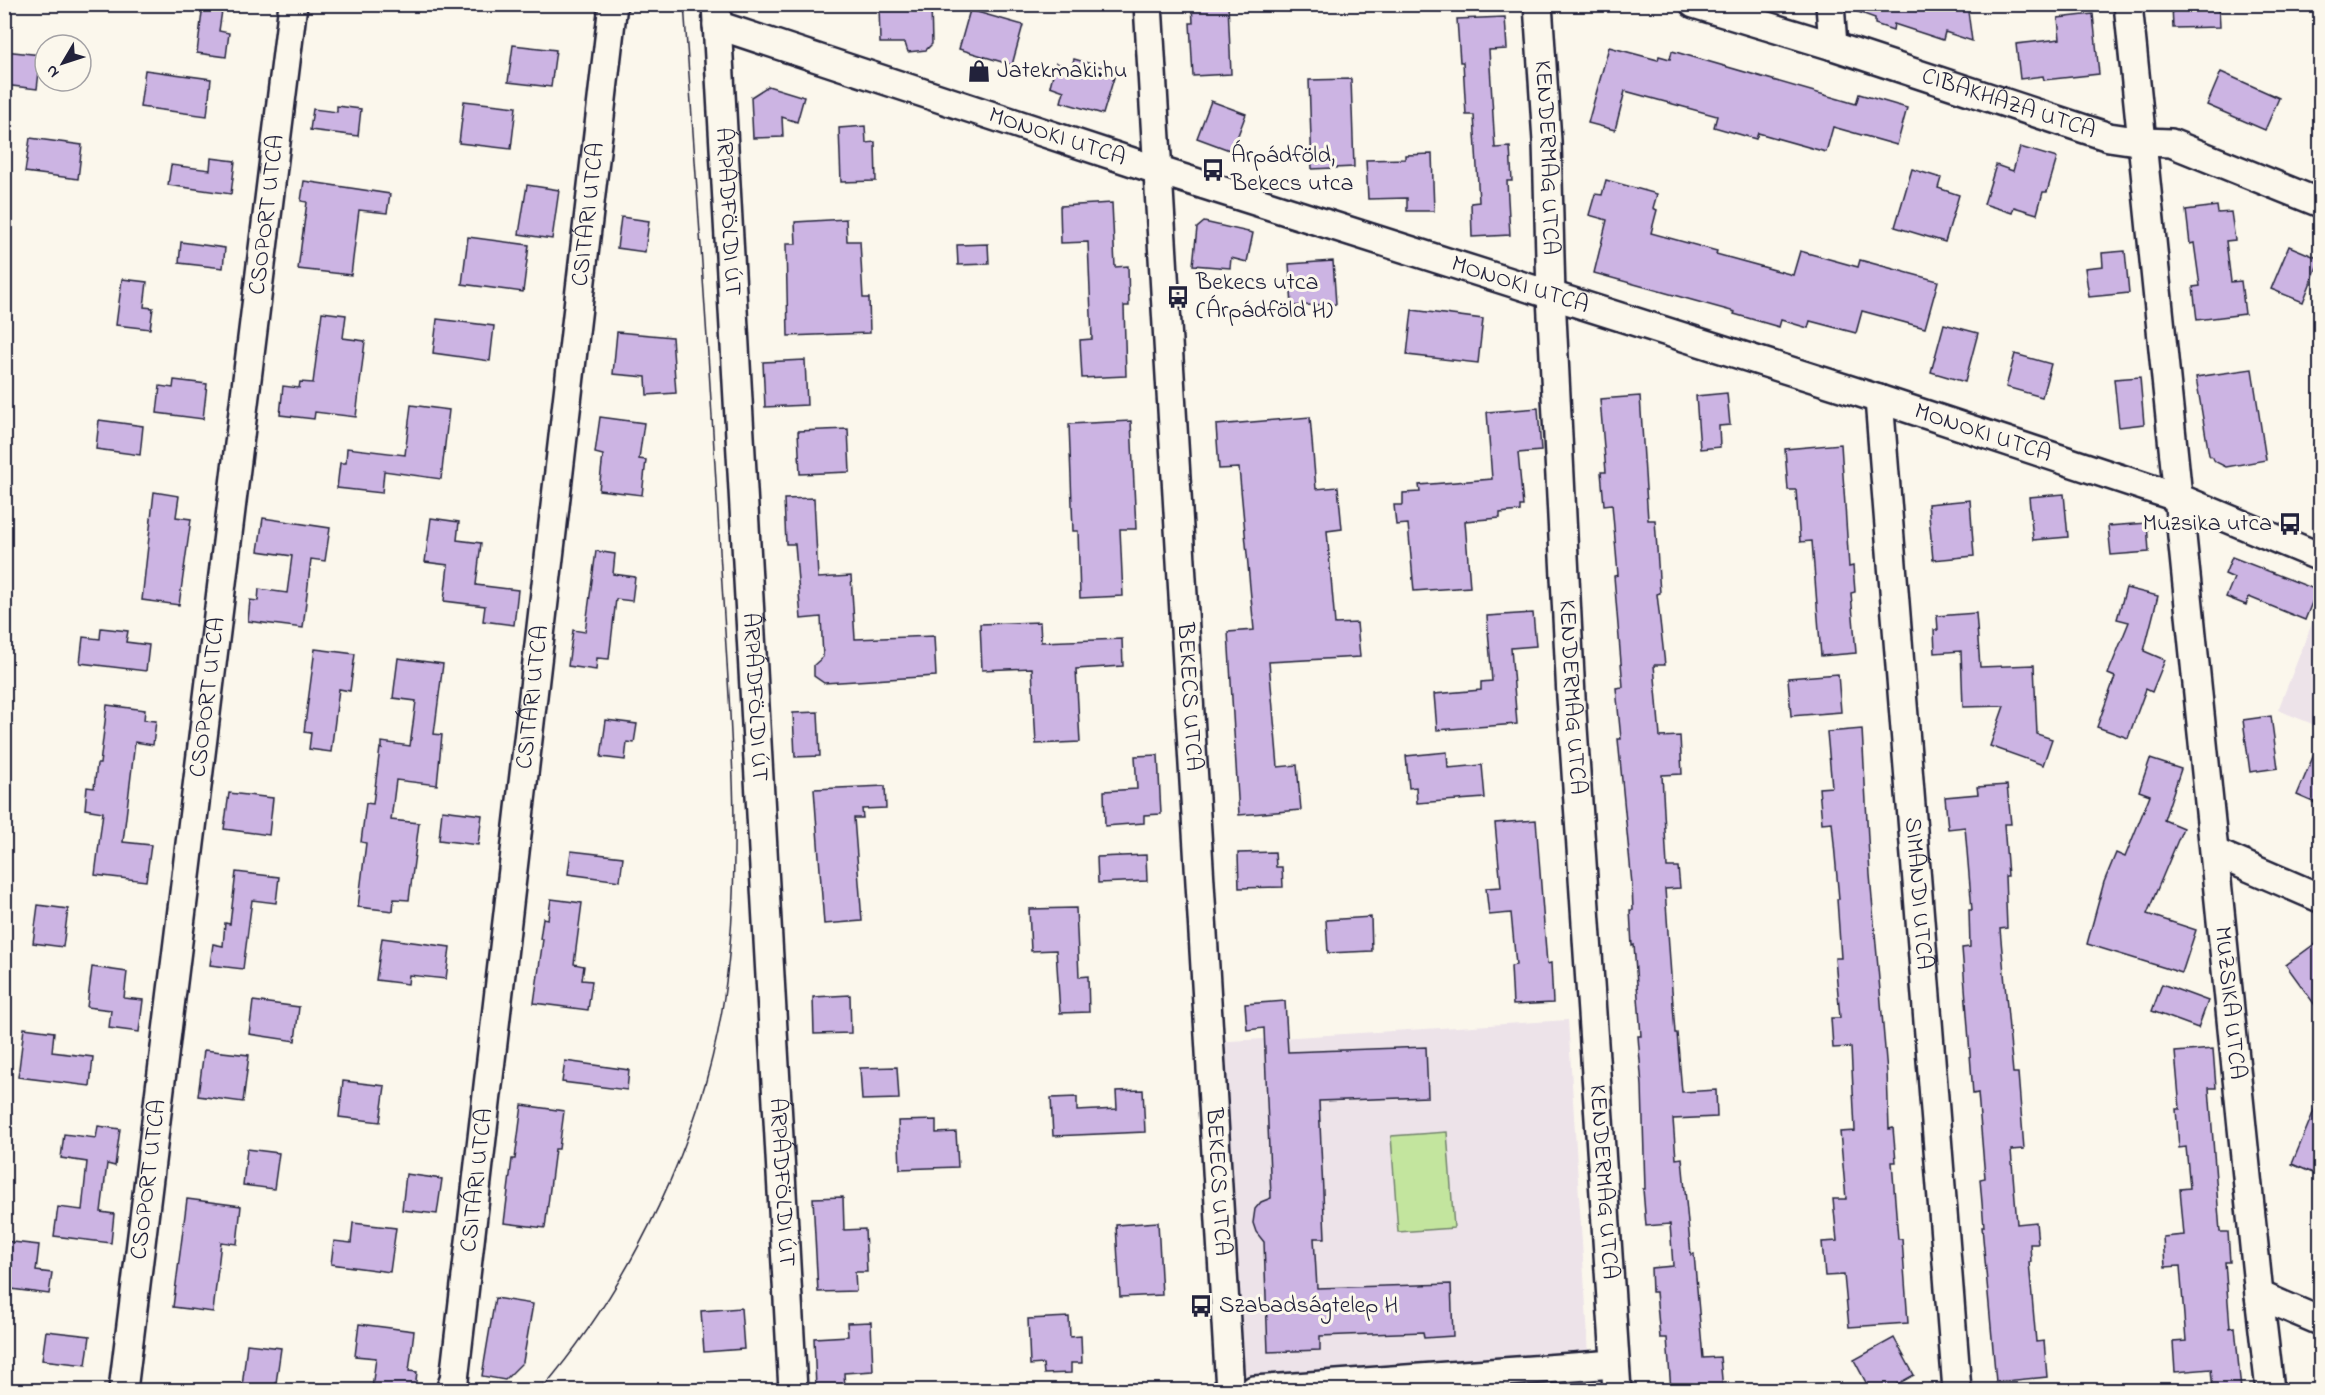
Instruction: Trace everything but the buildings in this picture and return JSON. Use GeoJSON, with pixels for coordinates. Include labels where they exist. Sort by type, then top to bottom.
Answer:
{"type":"FeatureCollection","features":[{"type":"Feature","properties":{"kind":"street","name":"CSOPORT UTCA"},"geometry":{"type":"LineString","coordinates":[[123,1390],[293,4]]}},
{"type":"Feature","properties":{"kind":"street","name":"BEKECS UTCA"},"geometry":{"type":"LineString","coordinates":[[1148,4],[1230,1390]]}},
{"type":"Feature","properties":{"kind":"street","name":"KENDERMAG UTCA"},"geometry":{"type":"LineString","coordinates":[[1538,4],[1547,141],[1551,296],[1571,697],[1617,1390]]}},
{"type":"Feature","properties":{"kind":"street","name":"CIBAKHÁZA UTCA"},"geometry":{"type":"LineString","coordinates":[[1694,4],[1833,46],[2109,137],[2171,143],[2320,203]]}},
{"type":"Feature","properties":{"kind":"street"},"geometry":{"type":"LineString","coordinates":[[1830,4],[1833,46]]}},
{"type":"Feature","properties":{"kind":"street","name":"MUZSIKA UTCA"},"geometry":{"type":"LineString","coordinates":[[2128,4],[2216,853],[2259,1295],[2271,1390]]}},
{"type":"Feature","properties":{"kind":"street","name":"CSITÁRI UTCA"},"geometry":{"type":"LineString","coordinates":[[450,1390],[454,1380],[613,5]]}},
{"type":"Feature","properties":{"kind":"street","name":"MONOKI UTCA"},"geometry":{"type":"LineString","coordinates":[[717,15],[1157,170],[1879,399],[2179,498],[2320,557]]}},
{"type":"Feature","properties":{"kind":"street","name":"ÁRPÁDFÖLDI ÚT"},"geometry":{"type":"LineString","coordinates":[[717,15],[793,1390]]}},
{"type":"Feature","properties":{"kind":"street","name":"SIMÁNDI UTCA"},"geometry":{"type":"LineString","coordinates":[[1879,399],[1957,1390]]}},
{"type":"Feature","properties":{"kind":"street"},"geometry":{"type":"LineString","coordinates":[[2216,853],[2320,898]]}},
{"type":"Feature","properties":{"kind":"street"},"geometry":{"type":"LineString","coordinates":[[2259,1295],[2320,1321]]}},
{"type":"Feature","properties":{"kind":"street"},"geometry":{"type":"LineString","coordinates":[[1254,1390],[1615,1364]]}},
{"type":"Feature","properties":{"kind":"path"},"geometry":{"type":"LineString","coordinates":[[613,5],[670,8]]}},
{"type":"Feature","properties":{"kind":"shaded area"},"geometry":{"type":"Polygon","coordinates":[[[2320,603],[2320,727],[2278,710],[2320,603]]]}},
{"type":"Feature","properties":{"kind":"shaded area"},"geometry":{"type":"Polygon","coordinates":[[[1568,1020],[1589,1355],[1236,1376],[1214,1042],[1568,1020]]]}},
{"type":"Feature","properties":{"kind":"green space"},"geometry":{"type":"Polygon","coordinates":[[[1447,1132],[1454,1228],[1398,1232],[1391,1136],[1447,1132]]]}},
{"type":"Feature","properties":{"kind":"tram line"},"geometry":{"type":"LineString","coordinates":[[541,1390],[574,1349],[605,1304],[659,1206],[681,1154],[700,1102],[714,1049],[724,997],[730,942],[733,887],[733,774],[708,346],[684,4]]}},
{"type":"Feature","properties":{"kind":"place","name":"Jatekmaki.hu"},"geometry":{"type":"Point","coordinates":[979,71]}},
{"type":"Feature","properties":{"kind":"place","name":"Árpádföld, Bekecs utca"},"geometry":{"type":"Point","coordinates":[1213,170]}},
{"type":"Feature","properties":{"kind":"place","name":"Bekecs utca (Árpádföld H)"},"geometry":{"type":"Point","coordinates":[1178,297]}},
{"type":"Feature","properties":{"kind":"place","name":"Muzsika utca"},"geometry":{"type":"Point","coordinates":[2290,524]}},
{"type":"Feature","properties":{"kind":"place","name":"Szabadságtelep H"},"geometry":{"type":"Point","coordinates":[1201,1306]}}]}
